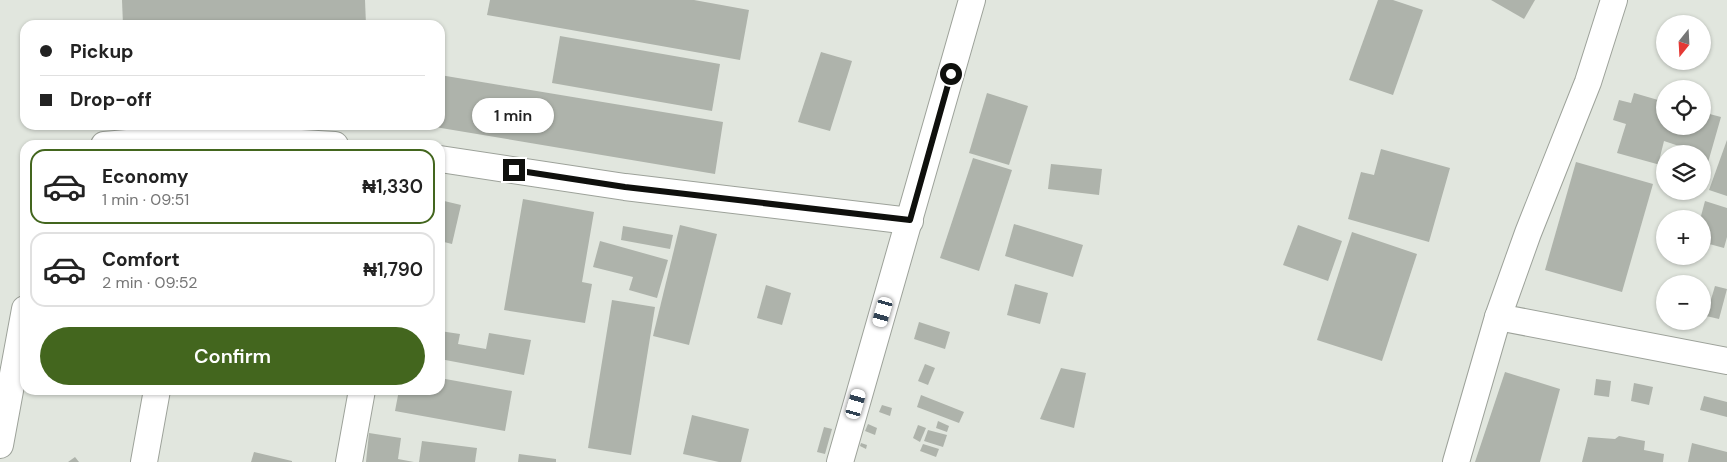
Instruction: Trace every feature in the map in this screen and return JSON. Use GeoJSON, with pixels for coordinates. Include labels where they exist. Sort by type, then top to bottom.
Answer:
{"type":"FeatureCollection","features":[{"type":"Feature","properties":{"kind":"street"},"geometry":{"type":"LineString","coordinates":[[840,462],[972,0]]}},
{"type":"Feature","properties":{"kind":"street"},"geometry":{"type":"LineString","coordinates":[[1456,462],[1498,317],[1528,233],[1588,82],[1614,0]]}},
{"type":"Feature","properties":{"kind":"street"},"geometry":{"type":"LineString","coordinates":[[170,140],[197,138],[236,140]]}},
{"type":"Feature","properties":{"kind":"street"},"geometry":{"type":"LineString","coordinates":[[445,160],[625,187],[910,220]]}},
{"type":"Feature","properties":{"kind":"street"},"geometry":{"type":"LineString","coordinates":[[1498,317],[1727,361]]}},
{"type":"Feature","properties":{"kind":"street"},"geometry":{"type":"LineString","coordinates":[[0,445],[20,336]]}},
{"type":"Feature","properties":{"kind":"street"},"geometry":{"type":"LineString","coordinates":[[144,462],[156,395]]}},
{"type":"Feature","properties":{"kind":"street"},"geometry":{"type":"LineString","coordinates":[[349,462],[361,395]]}},
{"type":"Feature","properties":{"kind":"building"},"geometry":{"type":"Polygon","coordinates":[[[122,0],[365,0],[366,20],[123,20],[122,0]]]}},
{"type":"Feature","properties":{"kind":"building"},"geometry":{"type":"Polygon","coordinates":[[[490,0],[694,0],[749,10],[740,60],[487,15],[490,0]]]}},
{"type":"Feature","properties":{"kind":"building"},"geometry":{"type":"Polygon","coordinates":[[[1378,0],[1393,0],[1423,10],[1393,95],[1349,80],[1378,0]]]}},
{"type":"Feature","properties":{"kind":"building"},"geometry":{"type":"Polygon","coordinates":[[[1491,0],[1535,0],[1524,19],[1491,0]]]}},
{"type":"Feature","properties":{"kind":"building"},"geometry":{"type":"Polygon","coordinates":[[[560,36],[720,64],[712,111],[552,83],[560,36]]]}},
{"type":"Feature","properties":{"kind":"building"},"geometry":{"type":"Polygon","coordinates":[[[821,52],[852,61],[830,131],[798,122],[821,52]]]}},
{"type":"Feature","properties":{"kind":"building"},"geometry":{"type":"Polygon","coordinates":[[[445,76],[723,122],[715,174],[445,129],[445,76]]]}},
{"type":"Feature","properties":{"kind":"building"},"geometry":{"type":"Polygon","coordinates":[[[987,93],[1028,106],[1009,165],[969,153],[987,93]]]}},
{"type":"Feature","properties":{"kind":"building"},"geometry":{"type":"Polygon","coordinates":[[[1634,93],[1656,99],[1656,135],[1711,135],[1711,114],[1721,117],[1711,152],[1711,145],[1676,145],[1664,141],[1663,145],[1656,145],[1656,164],[1617,153],[1626,124],[1613,120],[1619,100],[1631,103],[1634,93]]]}},
{"type":"Feature","properties":{"kind":"building"},"geometry":{"type":"Polygon","coordinates":[[[1727,140],[1727,196],[1711,191],[1711,184],[1727,140]]]}},
{"type":"Feature","properties":{"kind":"building"},"geometry":{"type":"Polygon","coordinates":[[[1381,149],[1450,168],[1429,242],[1348,219],[1361,172],[1374,175],[1381,149]]]}},
{"type":"Feature","properties":{"kind":"building"},"geometry":{"type":"Polygon","coordinates":[[[973,158],[1012,170],[979,271],[940,258],[973,158]]]}},
{"type":"Feature","properties":{"kind":"building"},"geometry":{"type":"Polygon","coordinates":[[[1576,162],[1653,184],[1622,292],[1545,270],[1576,162]]]}},
{"type":"Feature","properties":{"kind":"building"},"geometry":{"type":"Polygon","coordinates":[[[1051,164],[1102,169],[1099,195],[1048,189],[1051,164]]]}},
{"type":"Feature","properties":{"kind":"building"},"geometry":{"type":"Polygon","coordinates":[[[523,199],[594,212],[582,282],[592,284],[585,323],[504,310],[523,199]]]}},
{"type":"Feature","properties":{"kind":"building"},"geometry":{"type":"Polygon","coordinates":[[[445,201],[461,205],[452,244],[445,242],[445,201]]]}},
{"type":"Feature","properties":{"kind":"building"},"geometry":{"type":"Polygon","coordinates":[[[1705,201],[1727,208],[1727,237],[1724,248],[1711,244],[1711,210],[1703,210],[1705,201]]]}},
{"type":"Feature","properties":{"kind":"building"},"geometry":{"type":"Polygon","coordinates":[[[1014,224],[1083,245],[1073,277],[1005,256],[1014,224]]]}},
{"type":"Feature","properties":{"kind":"building"},"geometry":{"type":"Polygon","coordinates":[[[680,225],[717,234],[689,345],[653,336],[680,225]]]}},
{"type":"Feature","properties":{"kind":"building"},"geometry":{"type":"Polygon","coordinates":[[[1298,225],[1342,241],[1328,281],[1283,265],[1298,225]]]}},
{"type":"Feature","properties":{"kind":"building"},"geometry":{"type":"Polygon","coordinates":[[[623,226],[673,235],[670,249],[621,240],[623,226]]]}},
{"type":"Feature","properties":{"kind":"building"},"geometry":{"type":"Polygon","coordinates":[[[1352,232],[1417,254],[1382,361],[1317,340],[1352,232]]]}},
{"type":"Feature","properties":{"kind":"building"},"geometry":{"type":"Polygon","coordinates":[[[600,241],[668,260],[657,298],[629,290],[633,277],[593,267],[600,241]]]}},
{"type":"Feature","properties":{"kind":"building"},"geometry":{"type":"Polygon","coordinates":[[[1015,284],[1048,293],[1040,324],[1007,315],[1015,284]]]}},
{"type":"Feature","properties":{"kind":"building"},"geometry":{"type":"Polygon","coordinates":[[[766,285],[791,293],[782,325],[757,318],[766,285]]]}},
{"type":"Feature","properties":{"kind":"building"},"geometry":{"type":"Polygon","coordinates":[[[1715,286],[1727,289],[1719,319],[1711,317],[1711,299],[1715,286]]]}},
{"type":"Feature","properties":{"kind":"building"},"geometry":{"type":"Polygon","coordinates":[[[612,300],[655,307],[631,455],[588,448],[612,300]]]}},
{"type":"Feature","properties":{"kind":"building"},"geometry":{"type":"Polygon","coordinates":[[[919,322],[950,332],[945,349],[914,339],[919,322]]]}},
{"type":"Feature","properties":{"kind":"building"},"geometry":{"type":"Polygon","coordinates":[[[445,332],[460,334],[458,344],[486,349],[489,333],[531,340],[524,375],[445,360],[445,332]]]}},
{"type":"Feature","properties":{"kind":"building"},"geometry":{"type":"Polygon","coordinates":[[[925,364],[935,368],[928,385],[918,381],[925,364]]]}},
{"type":"Feature","properties":{"kind":"building"},"geometry":{"type":"Polygon","coordinates":[[[1061,368],[1086,373],[1074,428],[1040,419],[1061,368]]]}},
{"type":"Feature","properties":{"kind":"building"},"geometry":{"type":"Polygon","coordinates":[[[1505,372],[1560,389],[1540,462],[1475,462],[1505,372]]]}},
{"type":"Feature","properties":{"kind":"building"},"geometry":{"type":"Polygon","coordinates":[[[445,379],[512,391],[505,431],[395,411],[398,395],[445,395],[445,379]]]}},
{"type":"Feature","properties":{"kind":"building"},"geometry":{"type":"Polygon","coordinates":[[[1596,379],[1611,381],[1609,397],[1594,395],[1596,379]]]}},
{"type":"Feature","properties":{"kind":"building"},"geometry":{"type":"Polygon","coordinates":[[[1634,383],[1653,387],[1649,405],[1631,401],[1634,383]]]}},
{"type":"Feature","properties":{"kind":"building"},"geometry":{"type":"Polygon","coordinates":[[[921,395],[964,412],[959,423],[917,407],[921,395]]]}},
{"type":"Feature","properties":{"kind":"building"},"geometry":{"type":"Polygon","coordinates":[[[1704,396],[1727,402],[1727,417],[1700,410],[1704,396]]]}},
{"type":"Feature","properties":{"kind":"building"},"geometry":{"type":"Polygon","coordinates":[[[882,405],[892,408],[890,416],[879,412],[882,405]]]}},
{"type":"Feature","properties":{"kind":"building"},"geometry":{"type":"Polygon","coordinates":[[[692,415],[749,429],[741,462],[719,462],[683,454],[692,415]]]}},
{"type":"Feature","properties":{"kind":"building"},"geometry":{"type":"Polygon","coordinates":[[[938,421],[949,426],[947,432],[936,428],[938,421]]]}},
{"type":"Feature","properties":{"kind":"building"},"geometry":{"type":"Polygon","coordinates":[[[868,424],[877,428],[875,435],[865,431],[868,424]]]}},
{"type":"Feature","properties":{"kind":"building"},"geometry":{"type":"Polygon","coordinates":[[[918,425],[926,428],[920,442],[913,438],[918,425]]]}},
{"type":"Feature","properties":{"kind":"building"},"geometry":{"type":"Polygon","coordinates":[[[824,427],[832,429],[825,454],[817,452],[824,427]]]}},
{"type":"Feature","properties":{"kind":"building"},"geometry":{"type":"Polygon","coordinates":[[[928,430],[947,435],[943,447],[924,441],[928,430]]]}},
{"type":"Feature","properties":{"kind":"building"},"geometry":{"type":"Polygon","coordinates":[[[369,433],[401,438],[398,459],[414,462],[366,462],[369,433]]]}},
{"type":"Feature","properties":{"kind":"building"},"geometry":{"type":"Polygon","coordinates":[[[1619,436],[1645,441],[1644,450],[1664,454],[1663,462],[1582,462],[1588,437],[1615,439],[1619,436]]]}},
{"type":"Feature","properties":{"kind":"building"},"geometry":{"type":"Polygon","coordinates":[[[422,441],[477,448],[475,462],[419,462],[422,441]]]}},
{"type":"Feature","properties":{"kind":"building"},"geometry":{"type":"Polygon","coordinates":[[[861,443],[867,445],[866,449],[860,446],[861,443]]]}},
{"type":"Feature","properties":{"kind":"building"},"geometry":{"type":"Polygon","coordinates":[[[1692,443],[1727,452],[1727,462],[1688,462],[1692,443]]]}},
{"type":"Feature","properties":{"kind":"building"},"geometry":{"type":"Polygon","coordinates":[[[923,444],[939,449],[936,457],[920,451],[923,444]]]}},
{"type":"Feature","properties":{"kind":"building"},"geometry":{"type":"Polygon","coordinates":[[[254,452],[292,461],[292,462],[251,462],[254,452]]]}},
{"type":"Feature","properties":{"kind":"building"},"geometry":{"type":"Polygon","coordinates":[[[519,454],[556,459],[556,462],[518,462],[519,454]]]}},
{"type":"Feature","properties":{"kind":"building"},"geometry":{"type":"Polygon","coordinates":[[[75,457],[79,462],[68,462],[75,457]]]}},
{"type":"Feature","properties":{"kind":"route"},"geometry":{"type":"LineString","coordinates":[[514,170],[625,187],[910,220],[951,74]]}}]}
